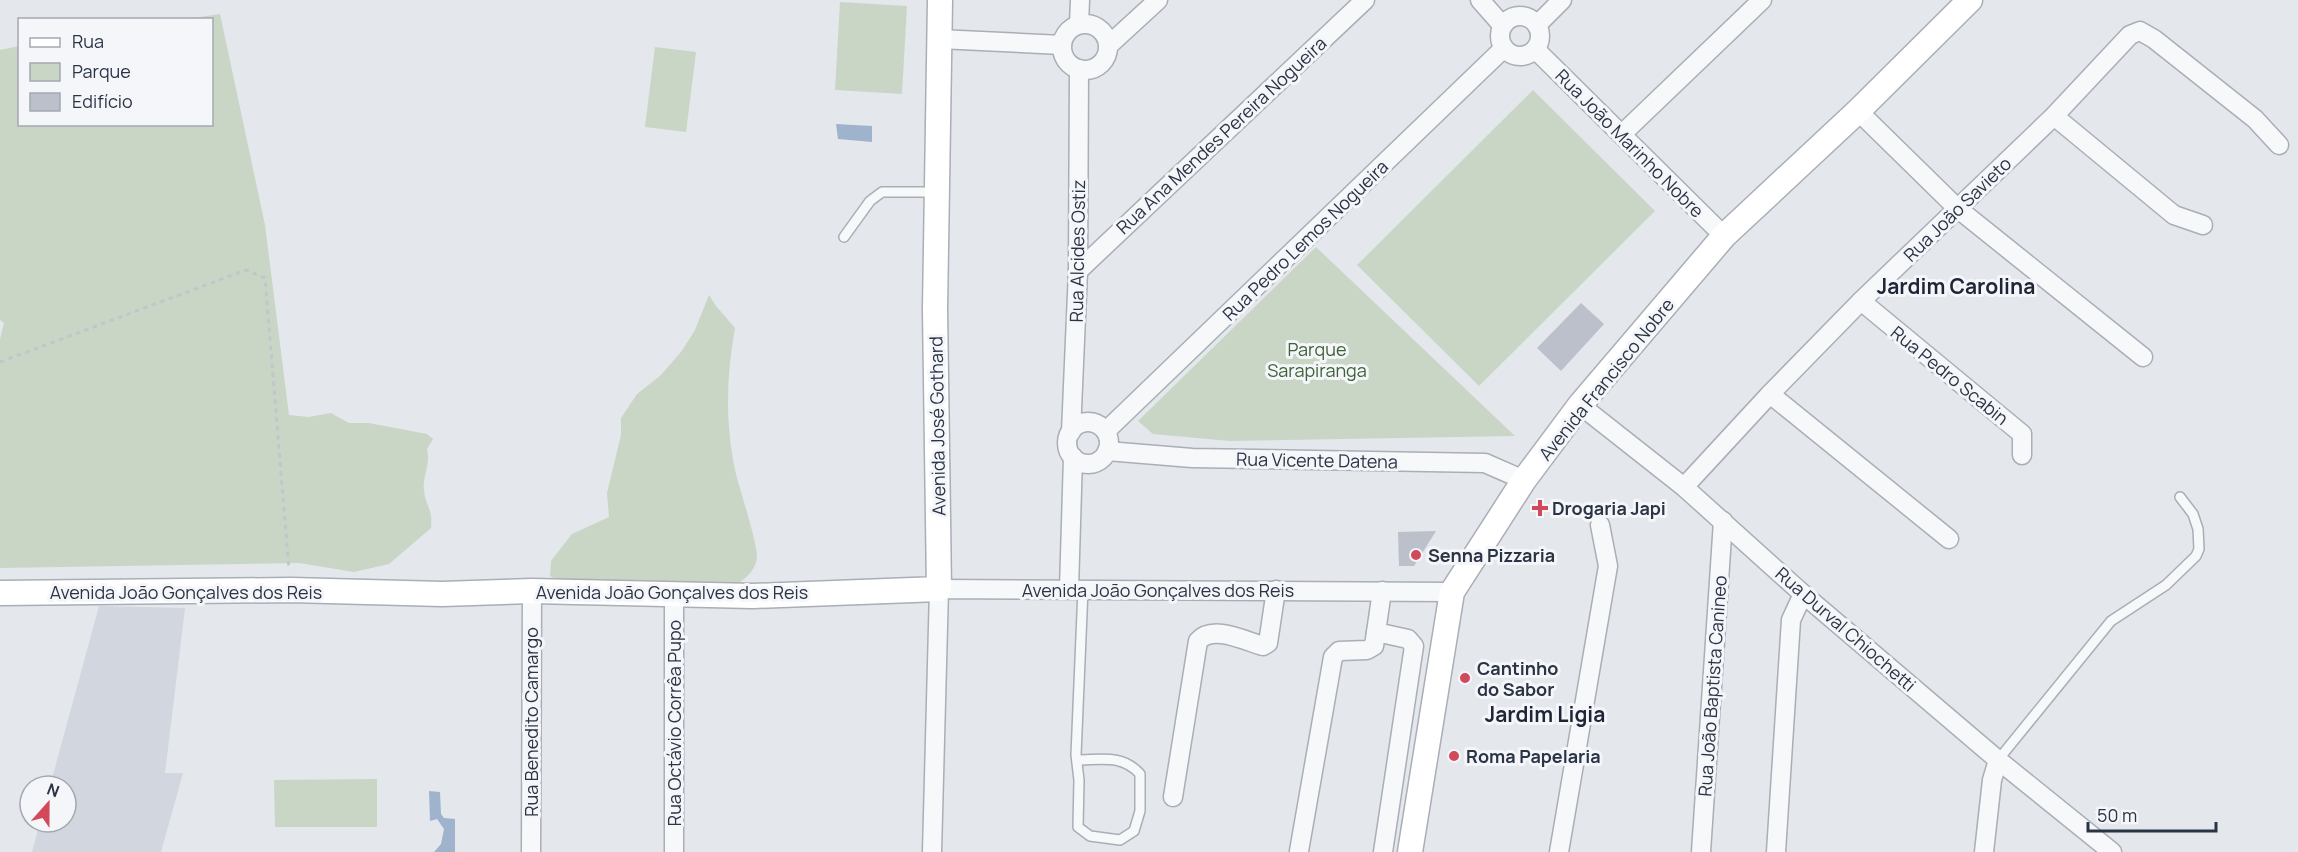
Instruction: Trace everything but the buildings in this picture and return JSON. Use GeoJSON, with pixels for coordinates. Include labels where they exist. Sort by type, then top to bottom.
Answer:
{"type":"FeatureCollection","features":[{"type":"Feature","properties":{"kind":"street","name":"Avenida José Gothard"},"geometry":{"type":"LineString","coordinates":[[932,852],[939,589],[935,309],[940,0]]}},
{"type":"Feature","properties":{"kind":"street"},"geometry":{"type":"LineString","coordinates":[[1079,24],[1080,0]]}},
{"type":"Feature","properties":{"kind":"street"},"geometry":{"type":"LineString","coordinates":[[1109,45],[1158,0]]}},
{"type":"Feature","properties":{"kind":"street","name":"Rua Ana Mendes Pereira Nogueira"},"geometry":{"type":"LineString","coordinates":[[1078,271],[1365,0]]}},
{"type":"Feature","properties":{"kind":"street"},"geometry":{"type":"LineString","coordinates":[[1480,0],[1502,26]]}},
{"type":"Feature","properties":{"kind":"street"},"geometry":{"type":"LineString","coordinates":[[1537,25],[1562,0]]}},
{"type":"Feature","properties":{"kind":"street"},"geometry":{"type":"LineString","coordinates":[[1622,134],[1762,0]]}},
{"type":"Feature","properties":{"kind":"street","name":"Avenida Francisco Nobre"},"geometry":{"type":"LineString","coordinates":[[1410,852],[1452,592],[1524,480],[1580,405],[1724,236],[1858,111],[1970,0]]}},
{"type":"Feature","properties":{"kind":"street"},"geometry":{"type":"LineString","coordinates":[[1527,16],[1537,25],[1541,37],[1536,50],[1531,54],[1518,57],[1504,48],[1500,39],[1502,26],[1507,20],[1527,16]]}},
{"type":"Feature","properties":{"kind":"street"},"geometry":{"type":"LineString","coordinates":[[1079,24],[1095,26],[1107,37],[1109,45],[1101,64],[1094,68],[1079,69],[1066,60],[1062,45],[1067,32],[1079,24]]}},
{"type":"Feature","properties":{"kind":"street","name":"Rua João Savieto"},"geometry":{"type":"LineString","coordinates":[[1684,487],[1770,394],[1957,208],[2054,116],[2130,35],[2140,31],[2154,39],[2255,119],[2279,145]]}},
{"type":"Feature","properties":{"kind":"street"},"geometry":{"type":"LineString","coordinates":[[939,39],[1062,45]]}},
{"type":"Feature","properties":{"kind":"street","name":"Rua Pedro Lemos Nogueira"},"geometry":{"type":"LineString","coordinates":[[1106,432],[1504,48]]}},
{"type":"Feature","properties":{"kind":"street","name":"Rua João Marinho Nobre"},"geometry":{"type":"LineString","coordinates":[[1536,50],[1724,236]]}},
{"type":"Feature","properties":{"kind":"street","name":"Rua Alcides Ostiz"},"geometry":{"type":"LineString","coordinates":[[1071,432],[1078,271],[1079,69]]}},
{"type":"Feature","properties":{"kind":"street"},"geometry":{"type":"LineString","coordinates":[[1858,111],[1957,208],[2143,357]]}},
{"type":"Feature","properties":{"kind":"street"},"geometry":{"type":"LineString","coordinates":[[2054,116],[2175,214],[2203,225]]}},
{"type":"Feature","properties":{"kind":"street","name":"Rua Pedro Scabin"},"geometry":{"type":"LineString","coordinates":[[1861,302],[2022,434],[2022,455]]}},
{"type":"Feature","properties":{"kind":"street"},"geometry":{"type":"LineString","coordinates":[[1770,394],[1949,539]]}},
{"type":"Feature","properties":{"kind":"street","name":"Rua Durval Chiochetti"},"geometry":{"type":"LineString","coordinates":[[1580,405],[1684,487],[1803,594],[1998,760],[2112,852]]}},
{"type":"Feature","properties":{"kind":"street"},"geometry":{"type":"LineString","coordinates":[[1073,457],[1092,464],[1099,461],[1109,445],[1106,432],[1101,427],[1088,422],[1071,432],[1068,445],[1073,457],[1076,589]]}},
{"type":"Feature","properties":{"kind":"street","name":"Rua Vicente Datena"},"geometry":{"type":"LineString","coordinates":[[1107,451],[1192,458],[1485,463],[1524,480]]}},
{"type":"Feature","properties":{"kind":"street","name":"Rua João Baptista Canineo"},"geometry":{"type":"LineString","coordinates":[[1701,852],[1723,520]]}},
{"type":"Feature","properties":{"kind":"street"},"geometry":{"type":"LineString","coordinates":[[1559,852],[1608,566],[1600,525]]}},
{"type":"Feature","properties":{"kind":"street","name":"Avenida João Gonçalves dos Reis"},"geometry":{"type":"LineString","coordinates":[[0,593],[291,590],[442,594],[532,591],[753,596],[939,589],[1452,592]]}},
{"type":"Feature","properties":{"kind":"street","name":"Rua Benedito Camargo"},"geometry":{"type":"LineString","coordinates":[[531,852],[532,591]]}},
{"type":"Feature","properties":{"kind":"street"},"geometry":{"type":"LineString","coordinates":[[1173,797],[1198,641],[1204,635],[1214,632],[1263,646],[1268,643],[1276,591]]}},
{"type":"Feature","properties":{"kind":"street"},"geometry":{"type":"LineString","coordinates":[[1299,851],[1333,657],[1339,651],[1367,650],[1374,646],[1382,591]]}},
{"type":"Feature","properties":{"kind":"street","name":"Rua Octávio Corrêa Pupo"},"geometry":{"type":"LineString","coordinates":[[674,594],[674,852]]}},
{"type":"Feature","properties":{"kind":"street"},"geometry":{"type":"LineString","coordinates":[[1776,852],[1791,620],[1803,594]]}},
{"type":"Feature","properties":{"kind":"street"},"geometry":{"type":"LineString","coordinates":[[1376,632],[1408,639],[1414,646],[1383,852]]}},
{"type":"Feature","properties":{"kind":"street"},"geometry":{"type":"LineString","coordinates":[[1984,852],[1992,780],[1998,760]]}},
{"type":"Feature","properties":{"kind":"lane"},"geometry":{"type":"LineString","coordinates":[[844,237],[870,201],[882,192],[936,192]]}},
{"type":"Feature","properties":{"kind":"lane"},"geometry":{"type":"LineString","coordinates":[[1998,760],[2111,621],[2166,585],[2196,556],[2199,549],[2198,529],[2193,514],[2180,497]]}},
{"type":"Feature","properties":{"kind":"lane"},"geometry":{"type":"LineString","coordinates":[[1076,589],[1077,760],[1079,780],[1078,827],[1090,836],[1120,840],[1134,831],[1140,811],[1140,774],[1134,767],[1120,760],[1077,760]]}},
{"type":"Feature","properties":{"kind":"path"},"geometry":{"type":"LineString","coordinates":[[0,362],[246,270],[266,278],[291,590]]}},
{"type":"Feature","properties":{"kind":"shaded area"},"geometry":{"type":"Polygon","coordinates":[[[99,606],[185,608],[165,773],[183,773],[161,852],[32,852],[37,834],[78,834],[78,774],[53,774],[99,606]]]}},
{"type":"Feature","properties":{"kind":"green space"},"geometry":{"type":"Polygon","coordinates":[[[840,2],[907,6],[902,94],[835,90],[840,2]]]}},
{"type":"Feature","properties":{"kind":"green space"},"geometry":{"type":"Polygon","coordinates":[[[220,14],[265,225],[289,415],[309,417],[331,413],[349,423],[369,423],[427,434],[433,439],[427,449],[428,460],[424,486],[431,516],[431,528],[389,564],[354,572],[299,563],[0,568],[0,339],[4,323],[0,320],[0,50],[18,46],[18,126],[213,126],[213,18],[194,18],[220,14]]]}},
{"type":"Feature","properties":{"kind":"green space"},"geometry":{"type":"Polygon","coordinates":[[[655,47],[696,52],[686,132],[645,127],[655,47]]]}},
{"type":"Feature","properties":{"kind":"green space"},"geometry":{"type":"Polygon","coordinates":[[[1533,90],[1655,211],[1479,386],[1357,265],[1533,90]]]}},
{"type":"Feature","properties":{"kind":"green space","name":"Parque Sarapiranga"},"geometry":{"type":"Polygon","coordinates":[[[1316,247],[1515,436],[1230,441],[1153,434],[1138,421],[1316,247]]]}},
{"type":"Feature","properties":{"kind":"green space"},"geometry":{"type":"Polygon","coordinates":[[[709,295],[735,328],[728,383],[728,419],[732,456],[757,551],[753,568],[747,576],[731,588],[563,583],[550,576],[551,561],[572,534],[609,517],[607,493],[621,435],[621,418],[637,394],[660,376],[681,352],[695,330],[709,295]]]}},
{"type":"Feature","properties":{"kind":"green space"},"geometry":{"type":"Polygon","coordinates":[[[377,779],[377,827],[275,827],[274,780],[377,779]]]}},
{"type":"Feature","properties":{"kind":"water"},"geometry":{"type":"Polygon","coordinates":[[[836,124],[872,126],[872,142],[838,139],[836,124]]]}},
{"type":"Feature","properties":{"kind":"water"},"geometry":{"type":"Polygon","coordinates":[[[429,791],[440,792],[441,814],[444,818],[455,819],[455,852],[434,852],[441,844],[444,829],[437,819],[430,821],[429,791]]]}},
{"type":"Feature","properties":{"kind":"place","name":"Drogaria Japi"},"geometry":{"type":"Point","coordinates":[1540,508]}},
{"type":"Feature","properties":{"kind":"place","name":"Senna Pizzaria"},"geometry":{"type":"Point","coordinates":[1416,555]}},
{"type":"Feature","properties":{"kind":"place","name":"Cantinho do Sabor"},"geometry":{"type":"Point","coordinates":[1465,678]}},
{"type":"Feature","properties":{"kind":"place","name":"Roma Papelaria"},"geometry":{"type":"Point","coordinates":[1454,756]}},
{"type":"Feature","properties":{"kind":"district","name":"Jardim Carolina"},"geometry":{"type":"Point","coordinates":[1956,286]}},
{"type":"Feature","properties":{"kind":"district","name":"Jardim Ligia"},"geometry":{"type":"Point","coordinates":[1545,714]}}]}
